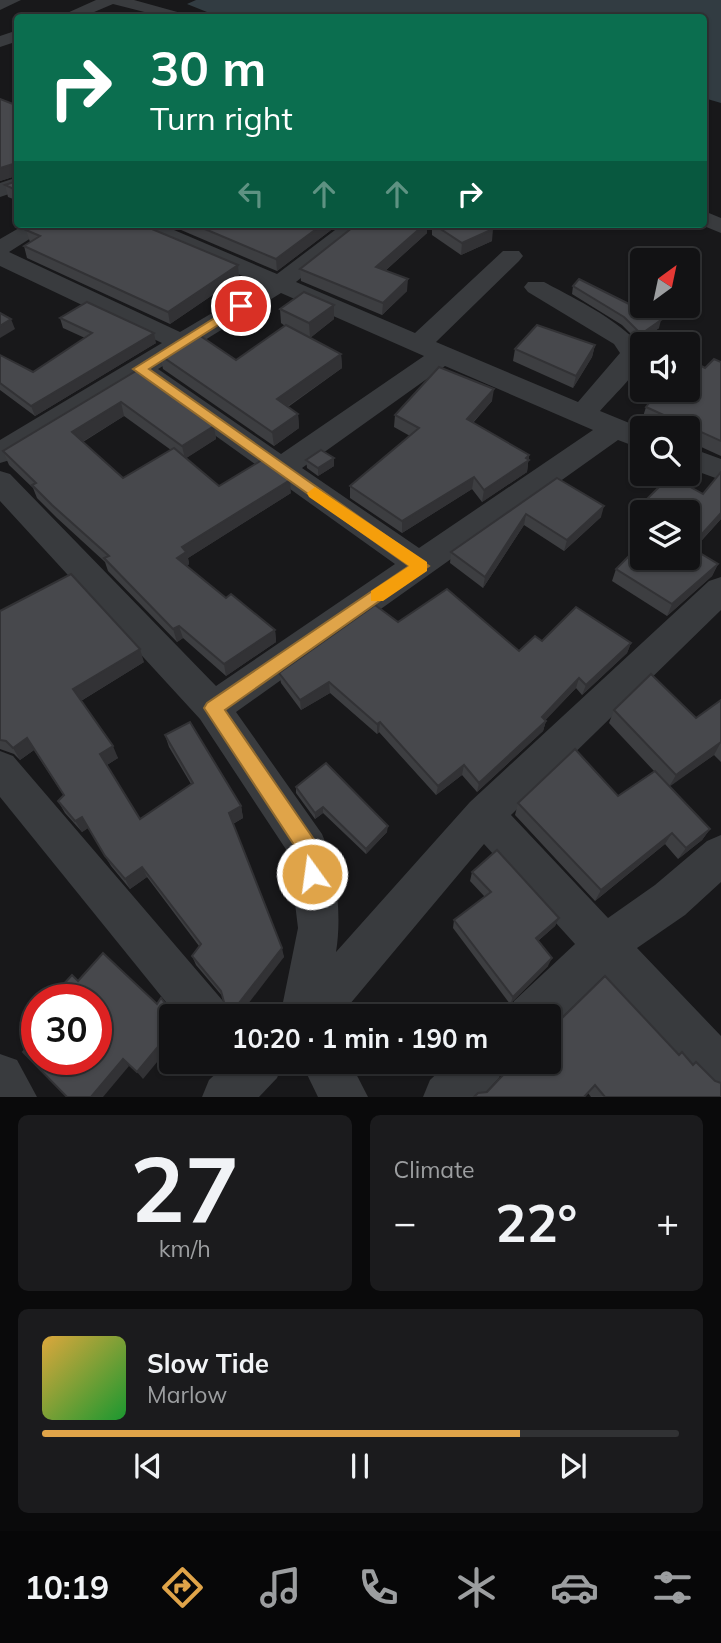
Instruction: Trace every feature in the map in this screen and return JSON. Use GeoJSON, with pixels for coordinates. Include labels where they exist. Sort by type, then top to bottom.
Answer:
{"type":"FeatureCollection","features":[{"type":"Feature","properties":{"kind":"street"},"geometry":{"type":"LineString","coordinates":[[0,5],[13,0]]}},
{"type":"Feature","properties":{"kind":"street"},"geometry":{"type":"LineString","coordinates":[[75,14],[112,0],[173,14]]}},
{"type":"Feature","properties":{"kind":"street"},"geometry":{"type":"LineString","coordinates":[[0,248],[35,228]]}},
{"type":"Feature","properties":{"kind":"street"},"geometry":{"type":"LineString","coordinates":[[151,228],[629,433]]}},
{"type":"Feature","properties":{"kind":"street"},"geometry":{"type":"LineString","coordinates":[[0,453],[281,282],[352,228]]}},
{"type":"Feature","properties":{"kind":"street"},"geometry":{"type":"LineString","coordinates":[[281,469],[430,350],[511,256]]}},
{"type":"Feature","properties":{"kind":"street"},"geometry":{"type":"LineString","coordinates":[[0,257],[182,343]]}},
{"type":"Feature","properties":{"kind":"street"},"geometry":{"type":"LineString","coordinates":[[536,287],[623,339],[633,354],[583,414]]}},
{"type":"Feature","properties":{"kind":"street"},"geometry":{"type":"LineString","coordinates":[[140,369],[421,566]]}},
{"type":"Feature","properties":{"kind":"street"},"geometry":{"type":"LineString","coordinates":[[213,708],[421,566],[629,433]]}},
{"type":"Feature","properties":{"kind":"street"},"geometry":{"type":"LineString","coordinates":[[700,462],[721,470]]}},
{"type":"Feature","properties":{"kind":"street"},"geometry":{"type":"LineString","coordinates":[[2,488],[213,708],[308,848],[319,928],[305,1004]]}},
{"type":"Feature","properties":{"kind":"street"},"geometry":{"type":"LineString","coordinates":[[320,1004],[484,815],[721,590]]}},
{"type":"Feature","properties":{"kind":"street"},"geometry":{"type":"LineString","coordinates":[[0,768],[195,1004]]}},
{"type":"Feature","properties":{"kind":"street"},"geometry":{"type":"LineString","coordinates":[[484,815],[721,1070]]}},
{"type":"Feature","properties":{"kind":"street"},"geometry":{"type":"LineString","coordinates":[[544,1004],[604,946],[670,900],[721,855]]}},
{"type":"Feature","properties":{"kind":"street"},"geometry":{"type":"LineString","coordinates":[[331,1074],[344,1097]]}},
{"type":"Feature","properties":{"kind":"street"},"geometry":{"type":"LineString","coordinates":[[447,1097],[471,1074]]}},
{"type":"Feature","properties":{"kind":"street"},"geometry":{"type":"LineString","coordinates":[[0,1077],[13,1097]]}},
{"type":"Feature","properties":{"kind":"shaded area"},"geometry":{"type":"Polygon","coordinates":[[[196,0],[721,0],[721,103],[707,99],[707,14],[212,14],[187,4],[196,0]]]}},
{"type":"Feature","properties":{"kind":"building"},"geometry":{"type":"Polygon","coordinates":[[[0,99],[14,104],[14,164],[0,168],[0,99]]]}},
{"type":"Feature","properties":{"kind":"building"},"geometry":{"type":"Polygon","coordinates":[[[14,182],[14,189],[5,185],[14,182]]]}},
{"type":"Feature","properties":{"kind":"building"},"geometry":{"type":"Polygon","coordinates":[[[150,228],[238,265],[168,312],[24,246],[40,236],[26,230],[150,228]]]}},
{"type":"Feature","properties":{"kind":"building"},"geometry":{"type":"Polygon","coordinates":[[[202,228],[318,228],[276,259],[202,228]]]}},
{"type":"Feature","properties":{"kind":"building"},"geometry":{"type":"Polygon","coordinates":[[[352,228],[420,228],[376,267],[408,279],[383,303],[300,269],[352,228]]]}},
{"type":"Feature","properties":{"kind":"building"},"geometry":{"type":"Polygon","coordinates":[[[439,228],[493,229],[462,243],[439,228]]]}},
{"type":"Feature","properties":{"kind":"building"},"geometry":{"type":"Polygon","coordinates":[[[579,279],[630,304],[630,318],[661,320],[644,332],[639,332],[624,317],[573,286],[579,279]]]}},
{"type":"Feature","properties":{"kind":"building"},"geometry":{"type":"Polygon","coordinates":[[[304,292],[334,305],[309,323],[280,309],[304,292]]]}},
{"type":"Feature","properties":{"kind":"building"},"geometry":{"type":"Polygon","coordinates":[[[87,302],[154,333],[31,406],[0,383],[0,355],[33,372],[92,333],[60,318],[87,302]]]}},
{"type":"Feature","properties":{"kind":"building"},"geometry":{"type":"Polygon","coordinates":[[[0,313],[11,319],[0,326],[0,313]]]}},
{"type":"Feature","properties":{"kind":"building"},"geometry":{"type":"Polygon","coordinates":[[[286,325],[341,354],[277,399],[298,414],[272,432],[160,355],[196,333],[236,360],[286,325]]]}},
{"type":"Feature","properties":{"kind":"building"},"geometry":{"type":"Polygon","coordinates":[[[537,325],[595,345],[576,376],[515,349],[537,325]]]}},
{"type":"Feature","properties":{"kind":"building"},"geometry":{"type":"Polygon","coordinates":[[[714,359],[721,362],[721,441],[700,431],[700,416],[666,416],[646,407],[650,402],[700,402],[700,365],[705,368],[714,359]]]}},
{"type":"Feature","properties":{"kind":"building"},"geometry":{"type":"Polygon","coordinates":[[[439,367],[494,389],[467,419],[529,455],[526,458],[529,460],[484,490],[474,477],[402,521],[350,486],[419,428],[395,415],[439,367]]]}},
{"type":"Feature","properties":{"kind":"building"},"geometry":{"type":"Polygon","coordinates":[[[136,371],[214,426],[182,446],[121,402],[72,432],[123,478],[174,448],[219,486],[262,460],[290,480],[182,547],[186,552],[177,558],[226,598],[231,594],[275,630],[224,664],[179,626],[173,629],[104,558],[109,556],[52,505],[32,485],[36,483],[3,451],[136,371]]]}},
{"type":"Feature","properties":{"kind":"building"},"geometry":{"type":"Polygon","coordinates":[[[321,450],[334,458],[318,468],[306,460],[321,450]]]}},
{"type":"Feature","properties":{"kind":"building"},"geometry":{"type":"Polygon","coordinates":[[[721,472],[721,513],[700,536],[700,500],[646,500],[660,486],[689,486],[703,494],[721,472]]]}},
{"type":"Feature","properties":{"kind":"building"},"geometry":{"type":"Polygon","coordinates":[[[557,478],[604,506],[567,540],[526,514],[485,577],[451,552],[557,478]]]}},
{"type":"Feature","properties":{"kind":"building"},"geometry":{"type":"Polygon","coordinates":[[[700,553],[718,564],[672,604],[616,569],[630,555],[630,570],[700,570],[700,553]]]}},
{"type":"Feature","properties":{"kind":"building"},"geometry":{"type":"Polygon","coordinates":[[[71,574],[140,649],[73,689],[113,746],[100,754],[140,819],[193,783],[165,735],[190,722],[241,806],[229,813],[282,948],[238,1004],[224,1004],[221,991],[192,956],[201,944],[142,867],[125,879],[105,856],[82,817],[75,821],[58,801],[64,795],[27,738],[13,748],[6,741],[0,740],[0,611],[71,574]]]}},
{"type":"Feature","properties":{"kind":"building"},"geometry":{"type":"Polygon","coordinates":[[[447,589],[519,651],[535,636],[542,641],[576,607],[631,643],[586,685],[579,678],[542,717],[546,721],[479,783],[464,765],[438,786],[380,722],[377,724],[329,682],[300,700],[279,673],[375,605],[398,622],[447,589]]]}},
{"type":"Feature","properties":{"kind":"building"},"geometry":{"type":"Polygon","coordinates":[[[651,674],[696,718],[721,700],[721,742],[676,775],[614,710],[651,674]]]}},
{"type":"Feature","properties":{"kind":"building"},"geometry":{"type":"Polygon","coordinates":[[[575,749],[618,796],[655,771],[710,829],[686,848],[672,833],[601,890],[518,803],[575,749]]]}},
{"type":"Feature","properties":{"kind":"building"},"geometry":{"type":"Polygon","coordinates":[[[326,763],[388,826],[366,849],[323,807],[315,813],[296,787],[326,763]]]}},
{"type":"Feature","properties":{"kind":"building"},"geometry":{"type":"Polygon","coordinates":[[[497,850],[559,918],[536,938],[552,958],[513,997],[454,920],[491,892],[472,872],[497,850]]]}},
{"type":"Feature","properties":{"kind":"building"},"geometry":{"type":"Polygon","coordinates":[[[103,953],[157,1004],[161,998],[166,1004],[159,1004],[159,1046],[137,1072],[123,1059],[112,1072],[112,984],[64,984],[72,975],[78,981],[103,953]]]}},
{"type":"Feature","properties":{"kind":"building"},"geometry":{"type":"Polygon","coordinates":[[[605,976],[679,1055],[682,1052],[693,1065],[696,1062],[715,1081],[721,1083],[721,1097],[605,1097],[595,1085],[584,1097],[474,1097],[478,1093],[487,1092],[504,1074],[561,1074],[561,1019],[605,976]]]}},
{"type":"Feature","properties":{"kind":"building"},"geometry":{"type":"Polygon","coordinates":[[[45,1075],[110,1075],[91,1097],[67,1097],[45,1075]]]}},
{"type":"Feature","properties":{"kind":"slow traffic"},"geometry":{"type":"LineString","coordinates":[[315,493],[421,566],[377,596]]}},
{"type":"Feature","properties":{"kind":"route"},"geometry":{"type":"LineString","coordinates":[[241,306],[140,369],[421,566],[213,708],[308,848],[312,874]]}}]}
